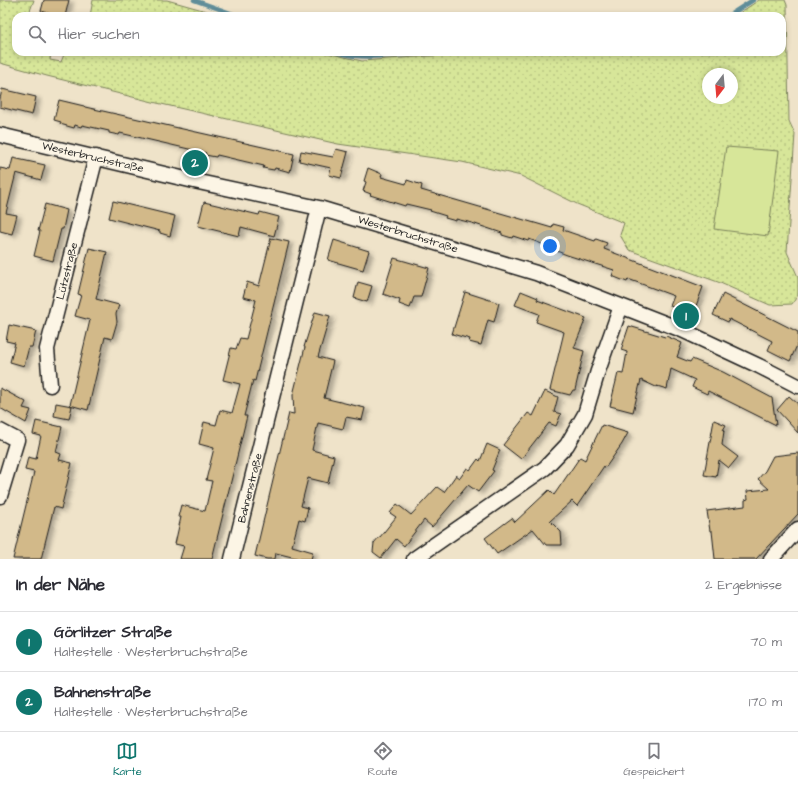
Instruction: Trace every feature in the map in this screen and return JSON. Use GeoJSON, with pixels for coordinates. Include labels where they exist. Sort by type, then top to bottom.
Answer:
{"type":"FeatureCollection","features":[{"type":"Feature","properties":{"kind":"street","name":"Westerbruchstraße"},"geometry":{"type":"LineString","coordinates":[[0,135],[194,181],[319,208],[536,273],[682,330],[798,386]]}},
{"type":"Feature","properties":{"kind":"street","name":"Lützstraße"},"geometry":{"type":"LineString","coordinates":[[50,384],[47,349],[96,158]]}},
{"type":"Feature","properties":{"kind":"street","name":"Bahnenstraße"},"geometry":{"type":"LineString","coordinates":[[232,559],[319,208]]}},
{"type":"Feature","properties":{"kind":"street"},"geometry":{"type":"LineString","coordinates":[[414,559],[545,468],[568,445],[585,414],[598,371],[621,306]]}},
{"type":"Feature","properties":{"kind":"street"},"geometry":{"type":"LineString","coordinates":[[0,431],[17,440],[0,496]]}},
{"type":"Feature","properties":{"kind":"street"},"geometry":{"type":"LineString","coordinates":[[771,559],[798,529]]}},
{"type":"Feature","properties":{"kind":"green space"},"geometry":{"type":"Polygon","coordinates":[[[0,0],[34,0],[30,12],[12,12],[12,56],[50,56],[50,60],[61,62],[63,56],[340,56],[362,61],[430,56],[786,56],[786,12],[741,12],[759,0],[785,0],[787,5],[789,121],[795,134],[787,252],[798,277],[798,295],[792,304],[770,305],[718,282],[629,250],[620,235],[624,223],[577,204],[521,176],[462,162],[338,144],[157,103],[0,63],[0,0]]]}},
{"type":"Feature","properties":{"kind":"green space"},"geometry":{"type":"Polygon","coordinates":[[[93,0],[167,0],[210,12],[91,12],[93,0]]]}},
{"type":"Feature","properties":{"kind":"green space"},"geometry":{"type":"Polygon","coordinates":[[[726,147],[779,151],[768,236],[714,229],[726,147]]]}},
{"type":"Feature","properties":{"kind":"building"},"geometry":{"type":"Polygon","coordinates":[[[44,0],[69,0],[66,12],[41,11],[44,0]]]}},
{"type":"Feature","properties":{"kind":"building"},"geometry":{"type":"Polygon","coordinates":[[[2,89],[36,97],[32,115],[0,107],[2,89]]]}},
{"type":"Feature","properties":{"kind":"building"},"geometry":{"type":"Polygon","coordinates":[[[59,100],[294,154],[290,172],[275,168],[274,170],[263,168],[264,166],[217,155],[216,157],[205,155],[206,153],[120,133],[119,135],[109,133],[109,131],[82,125],[81,127],[75,125],[74,128],[60,124],[61,122],[54,120],[59,100]]]}},
{"type":"Feature","properties":{"kind":"building"},"geometry":{"type":"Polygon","coordinates":[[[336,149],[348,152],[341,178],[329,175],[331,168],[299,161],[301,151],[333,157],[336,149]]]}},
{"type":"Feature","properties":{"kind":"building"},"geometry":{"type":"Polygon","coordinates":[[[13,158],[45,165],[41,180],[16,173],[6,213],[17,215],[12,234],[0,231],[0,168],[10,170],[13,158]]]}},
{"type":"Feature","properties":{"kind":"building"},"geometry":{"type":"Polygon","coordinates":[[[368,168],[382,174],[381,177],[406,184],[407,180],[422,185],[421,190],[552,228],[553,224],[564,227],[563,230],[595,241],[596,239],[607,243],[604,249],[703,287],[693,314],[670,306],[674,296],[628,279],[627,282],[612,276],[614,270],[567,255],[529,239],[528,241],[513,236],[512,238],[472,223],[445,218],[446,216],[430,211],[431,210],[406,204],[405,206],[370,195],[371,194],[363,191],[368,168]]]}},
{"type":"Feature","properties":{"kind":"building"},"geometry":{"type":"Polygon","coordinates":[[[113,201],[175,216],[170,236],[160,233],[160,231],[109,218],[113,201]]]}},
{"type":"Feature","properties":{"kind":"building"},"geometry":{"type":"Polygon","coordinates":[[[204,202],[259,215],[260,212],[279,217],[274,236],[241,227],[239,236],[198,226],[204,202]]]}},
{"type":"Feature","properties":{"kind":"building"},"geometry":{"type":"Polygon","coordinates":[[[45,204],[67,210],[53,261],[34,256],[40,231],[38,231],[45,204]]]}},
{"type":"Feature","properties":{"kind":"building"},"geometry":{"type":"Polygon","coordinates":[[[271,238],[289,242],[255,381],[253,380],[244,416],[247,416],[212,559],[180,559],[184,546],[175,544],[181,517],[178,517],[181,505],[205,511],[212,481],[206,480],[214,448],[199,444],[204,422],[216,425],[220,410],[232,413],[240,384],[223,380],[231,348],[236,349],[240,338],[246,339],[256,300],[243,297],[247,282],[259,286],[271,238]]]}},
{"type":"Feature","properties":{"kind":"building"},"geometry":{"type":"Polygon","coordinates":[[[334,240],[369,251],[363,270],[328,260],[334,240]]]}},
{"type":"Feature","properties":{"kind":"building"},"geometry":{"type":"Polygon","coordinates":[[[89,248],[107,252],[96,299],[119,305],[116,314],[117,322],[112,339],[105,337],[88,410],[70,405],[90,320],[75,316],[81,295],[78,294],[89,248]]]}},
{"type":"Feature","properties":{"kind":"building"},"geometry":{"type":"Polygon","coordinates":[[[394,258],[429,268],[421,297],[414,297],[410,308],[399,304],[400,300],[383,294],[394,258]]]}},
{"type":"Feature","properties":{"kind":"building"},"geometry":{"type":"Polygon","coordinates":[[[358,282],[372,286],[367,302],[354,298],[358,282]]]}},
{"type":"Feature","properties":{"kind":"building"},"geometry":{"type":"Polygon","coordinates":[[[521,291],[538,298],[537,300],[586,318],[574,348],[584,351],[575,390],[573,390],[570,395],[550,390],[564,332],[536,322],[539,314],[515,305],[521,291]]]}},
{"type":"Feature","properties":{"kind":"building"},"geometry":{"type":"Polygon","coordinates":[[[465,292],[499,303],[494,322],[488,320],[481,345],[469,342],[470,339],[452,334],[465,292]]]}},
{"type":"Feature","properties":{"kind":"building"},"geometry":{"type":"Polygon","coordinates":[[[723,294],[798,332],[798,343],[790,361],[768,350],[772,341],[729,319],[728,322],[713,315],[723,294]]]}},
{"type":"Feature","properties":{"kind":"building"},"geometry":{"type":"Polygon","coordinates":[[[315,312],[330,316],[318,357],[333,361],[324,398],[365,408],[362,420],[346,417],[343,429],[318,423],[312,450],[334,456],[328,483],[308,478],[301,506],[308,508],[305,521],[299,519],[292,546],[313,552],[311,559],[300,559],[276,553],[275,559],[267,559],[255,556],[289,413],[294,414],[293,395],[304,347],[315,312]]]}},
{"type":"Feature","properties":{"kind":"building"},"geometry":{"type":"Polygon","coordinates":[[[9,325],[36,331],[32,347],[29,347],[24,366],[10,362],[15,343],[6,341],[9,325]]]}},
{"type":"Feature","properties":{"kind":"building"},"geometry":{"type":"Polygon","coordinates":[[[629,326],[665,337],[666,336],[682,343],[677,357],[690,362],[692,359],[723,372],[772,398],[776,425],[708,391],[707,394],[692,387],[695,380],[671,369],[667,389],[656,387],[641,380],[633,412],[610,406],[618,373],[623,374],[627,352],[621,350],[629,326]]]}},
{"type":"Feature","properties":{"kind":"building"},"geometry":{"type":"Polygon","coordinates":[[[0,388],[26,402],[23,408],[31,410],[26,423],[0,408],[0,388]]]}},
{"type":"Feature","properties":{"kind":"building"},"geometry":{"type":"Polygon","coordinates":[[[545,391],[558,397],[554,412],[561,414],[556,426],[549,423],[521,459],[503,445],[528,413],[533,416],[545,391]]]}},
{"type":"Feature","properties":{"kind":"building"},"geometry":{"type":"Polygon","coordinates":[[[789,396],[798,404],[798,433],[777,410],[789,396]]]}},
{"type":"Feature","properties":{"kind":"building"},"geometry":{"type":"Polygon","coordinates":[[[56,403],[72,406],[69,419],[54,416],[56,403]]]}},
{"type":"Feature","properties":{"kind":"building"},"geometry":{"type":"Polygon","coordinates":[[[714,420],[726,425],[723,430],[722,445],[738,457],[729,468],[719,460],[716,477],[704,475],[714,420]]]}},
{"type":"Feature","properties":{"kind":"building"},"geometry":{"type":"Polygon","coordinates":[[[36,421],[62,427],[56,452],[61,454],[59,460],[72,463],[61,509],[54,507],[41,559],[13,559],[34,472],[25,470],[28,457],[36,459],[41,436],[33,434],[36,421]]]}},
{"type":"Feature","properties":{"kind":"building"},"geometry":{"type":"Polygon","coordinates":[[[602,425],[628,433],[606,467],[604,466],[577,506],[572,501],[550,521],[561,532],[562,545],[546,545],[533,529],[497,554],[485,538],[512,518],[515,522],[549,490],[554,495],[580,457],[585,460],[602,425]]]}},
{"type":"Feature","properties":{"kind":"building"},"geometry":{"type":"Polygon","coordinates":[[[487,444],[500,450],[492,470],[494,471],[478,492],[468,485],[432,527],[424,520],[404,546],[396,539],[381,558],[373,552],[374,543],[396,517],[390,513],[397,504],[411,515],[437,487],[444,492],[456,475],[460,478],[467,468],[470,470],[478,459],[480,461],[487,444]]]}},
{"type":"Feature","properties":{"kind":"building"},"geometry":{"type":"Polygon","coordinates":[[[798,453],[798,514],[756,559],[715,559],[712,531],[710,531],[707,511],[745,506],[745,500],[748,499],[747,491],[769,489],[758,479],[765,471],[773,456],[798,453]]]}},
{"type":"Feature","properties":{"kind":"waterway"},"geometry":{"type":"LineString","coordinates":[[194,0],[228,12]]}},
{"type":"Feature","properties":{"kind":"waterway"},"geometry":{"type":"LineString","coordinates":[[734,12],[753,0]]}},
{"type":"Feature","properties":{"kind":"waterway"},"geometry":{"type":"LineString","coordinates":[[360,56],[372,56]]}},
{"type":"Feature","properties":{"kind":"place","name":"Bahnenstraße"},"geometry":{"type":"Point","coordinates":[195,163]}},
{"type":"Feature","properties":{"kind":"place","name":"Görlitzer Straße"},"geometry":{"type":"Point","coordinates":[686,316]}}]}
